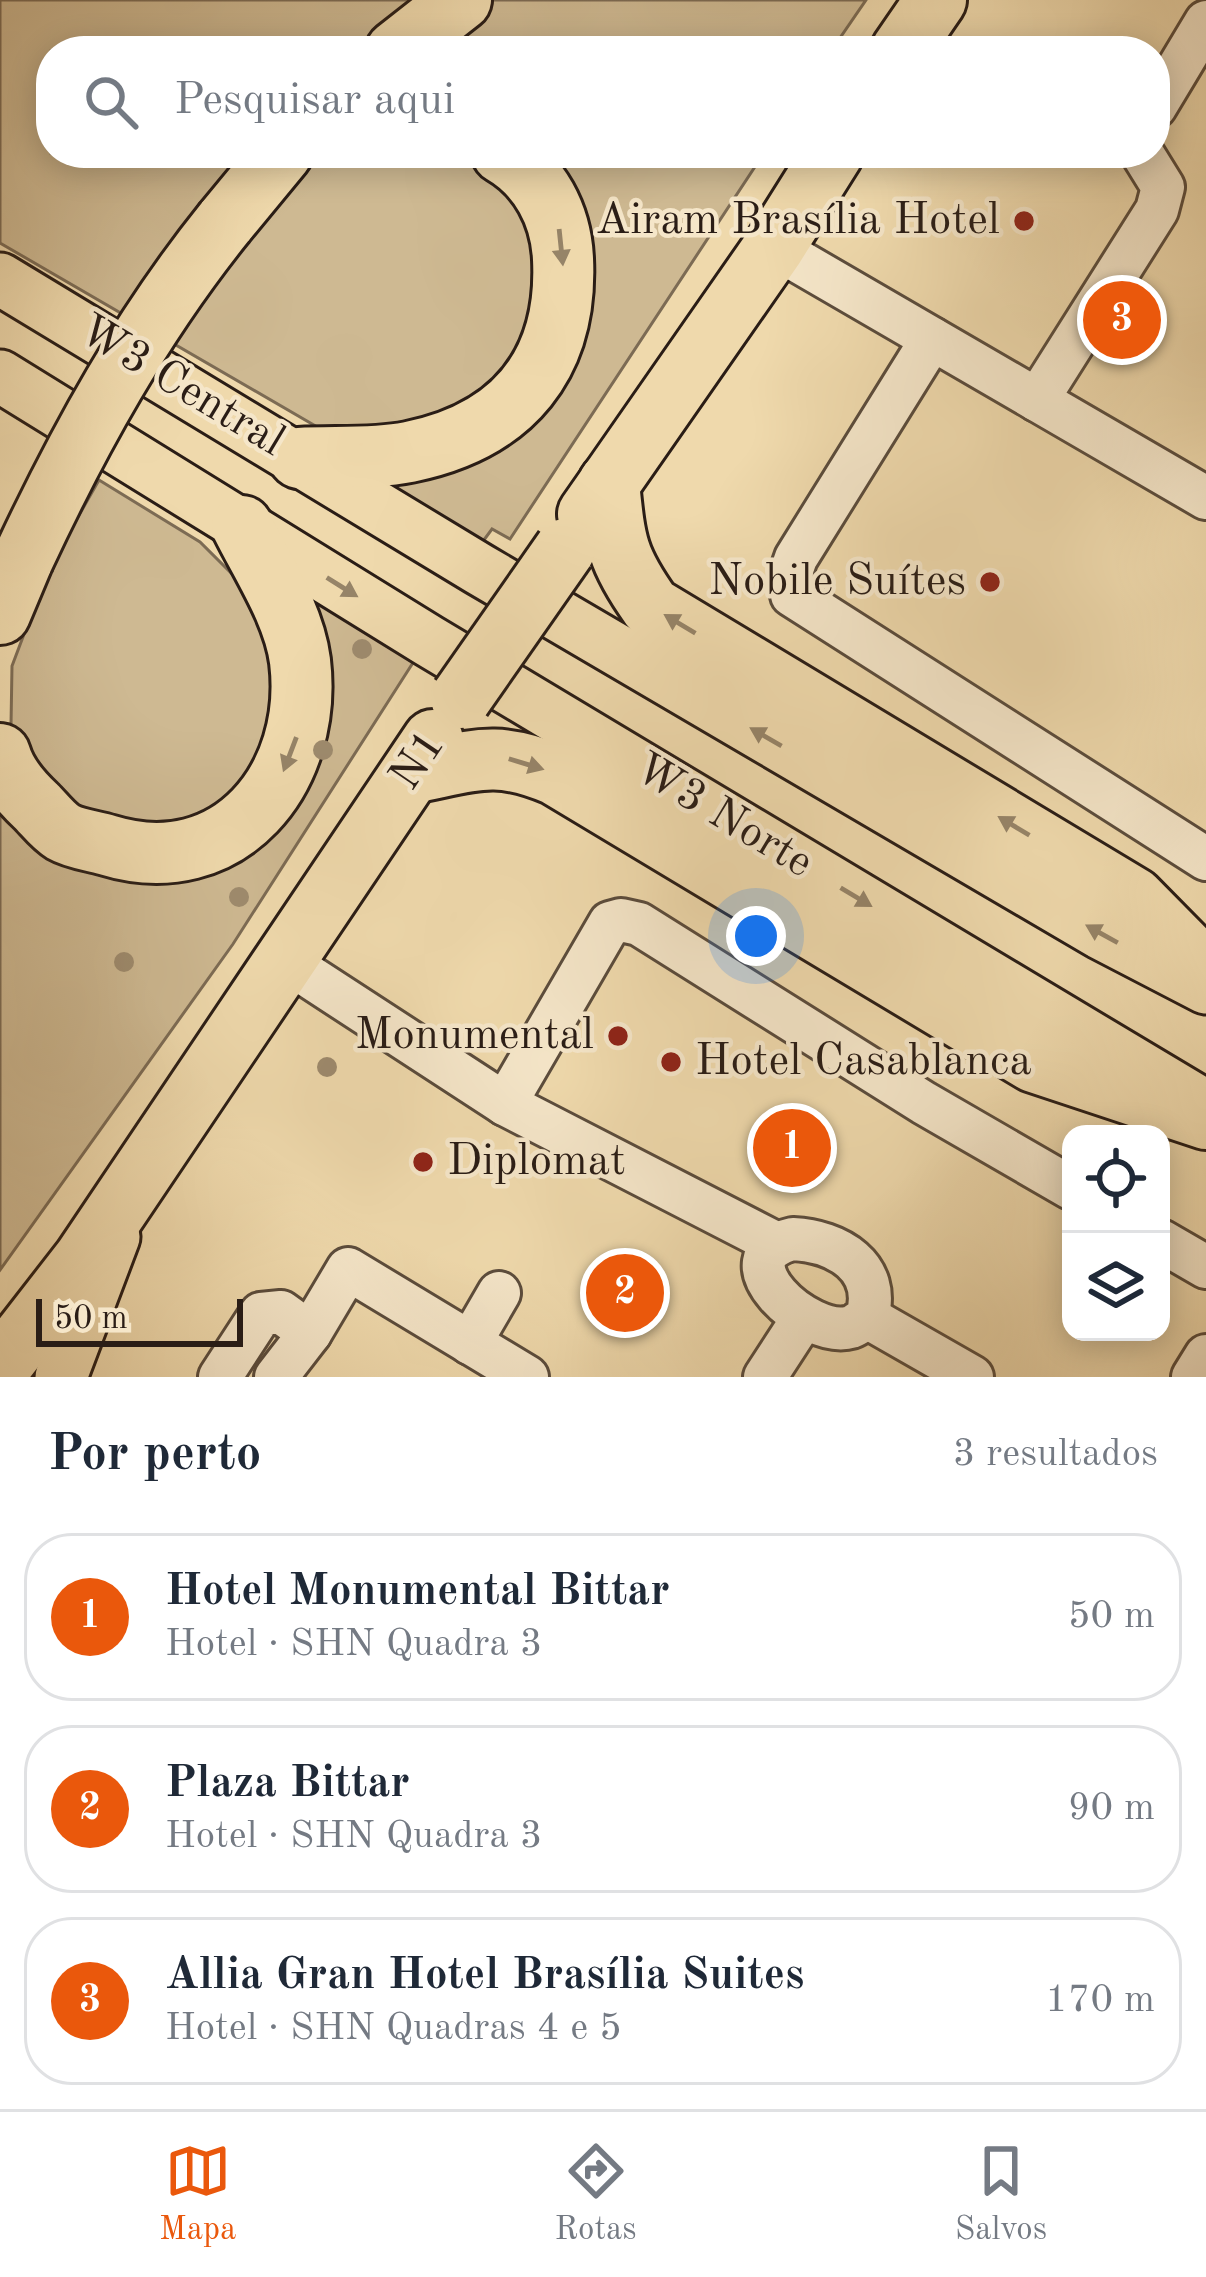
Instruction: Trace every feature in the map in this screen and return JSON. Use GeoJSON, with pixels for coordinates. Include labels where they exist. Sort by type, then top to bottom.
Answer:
{"type":"FeatureCollection","features":[{"type":"Feature","properties":{"kind":"highway"},"geometry":{"type":"LineString","coordinates":[[415,36],[461,0]]}},
{"type":"Feature","properties":{"kind":"highway"},"geometry":{"type":"LineString","coordinates":[[911,36],[936,0]]}},
{"type":"Feature","properties":{"kind":"highway"},"geometry":{"type":"LineString","coordinates":[[0,614],[63,472],[114,382],[177,281],[269,168]]}},
{"type":"Feature","properties":{"kind":"highway"},"geometry":{"type":"LineString","coordinates":[[299,458],[405,453],[439,444],[518,401],[541,372],[555,344],[563,307],[562,233],[548,199],[523,168]]}},
{"type":"Feature","properties":{"kind":"highway","name":"N1"},"geometry":{"type":"LineString","coordinates":[[0,1367],[84,1259],[824,168]]}},
{"type":"Feature","properties":{"kind":"highway"},"geometry":{"type":"LineString","coordinates":[[609,483],[616,547],[625,571],[652,607],[1134,898],[1206,971]]}},
{"type":"Feature","properties":{"kind":"highway"},"geometry":{"type":"LineString","coordinates":[[0,754],[22,793],[63,832],[128,852],[181,853],[217,839],[249,817],[277,784],[294,752],[303,707],[299,656],[287,617],[242,526]]}},
{"type":"Feature","properties":{"kind":"highway"},"geometry":{"type":"LineString","coordinates":[[412,773],[496,757],[521,760],[556,775],[1034,1062],[1206,1119]]}},
{"type":"Feature","properties":{"kind":"main road","name":"W3 Central"},"geometry":{"type":"LineString","coordinates":[[0,279],[299,458]]}},
{"type":"Feature","properties":{"kind":"main road","name":"W3 Central"},"geometry":{"type":"LineString","coordinates":[[0,376],[242,526]]}},
{"type":"Feature","properties":{"kind":"main road","name":"W3 Norte"},"geometry":{"type":"LineString","coordinates":[[299,458],[1080,922],[1206,988]]}},
{"type":"Feature","properties":{"kind":"main road","name":"W3 Norte"},"geometry":{"type":"LineString","coordinates":[[242,526],[1206,1106]]}},
{"type":"Feature","properties":{"kind":"main road"},"geometry":{"type":"LineString","coordinates":[[61,1377],[134,1184]]}},
{"type":"Feature","properties":{"kind":"street"},"geometry":{"type":"LineString","coordinates":[[1170,82],[1206,22]]}},
{"type":"Feature","properties":{"kind":"street"},"geometry":{"type":"LineString","coordinates":[[1037,400],[1157,210],[1163,187],[1151,168]]}},
{"type":"Feature","properties":{"kind":"street"},"geometry":{"type":"LineString","coordinates":[[774,247],[1206,498]]}},
{"type":"Feature","properties":{"kind":"street"},"geometry":{"type":"LineString","coordinates":[[932,339],[796,557],[789,578],[792,595],[1206,859]]}},
{"type":"Feature","properties":{"kind":"street"},"geometry":{"type":"LineString","coordinates":[[505,1103],[610,923],[621,920],[639,924],[1062,1184]]}},
{"type":"Feature","properties":{"kind":"street"},"geometry":{"type":"LineString","coordinates":[[284,961],[505,1103],[775,1243],[818,1240],[854,1259],[869,1280],[872,1301],[867,1317],[849,1327],[804,1317],[772,1290],[764,1271],[764,1256],[775,1243]]}},
{"type":"Feature","properties":{"kind":"street"},"geometry":{"type":"LineString","coordinates":[[1170,1245],[1206,1267]]}},
{"type":"Feature","properties":{"kind":"street"},"geometry":{"type":"LineString","coordinates":[[276,1377],[310,1333],[348,1269],[526,1377]]}},
{"type":"Feature","properties":{"kind":"street"},"geometry":{"type":"LineString","coordinates":[[470,1343],[499,1293]]}},
{"type":"Feature","properties":{"kind":"street"},"geometry":{"type":"LineString","coordinates":[[220,1377],[261,1314],[281,1312],[310,1333]]}},
{"type":"Feature","properties":{"kind":"street"},"geometry":{"type":"LineString","coordinates":[[765,1377],[804,1317]]}},
{"type":"Feature","properties":{"kind":"street"},"geometry":{"type":"LineString","coordinates":[[867,1317],[972,1377]]}},
{"type":"Feature","properties":{"kind":"street"},"geometry":{"type":"LineString","coordinates":[[1193,1377],[1206,1356]]}},
{"type":"Feature","properties":{"kind":"shaded area"},"geometry":{"type":"Polygon","coordinates":[[[0,0],[866,0],[841,36],[36,36],[36,168],[754,168],[510,539],[492,529],[481,544],[374,477],[393,471],[0,243],[0,0]]]}},
{"type":"Feature","properties":{"kind":"shaded area"},"geometry":{"type":"Polygon","coordinates":[[[99,480],[200,542],[238,580],[286,674],[269,761],[181,834],[98,824],[29,767],[11,725],[12,666],[49,568],[99,480]]]}},
{"type":"Feature","properties":{"kind":"shaded area"},"geometry":{"type":"Polygon","coordinates":[[[289,581],[416,658],[233,944],[0,1270],[0,794],[47,842],[266,827],[289,581]]]}},
{"type":"Feature","properties":{"kind":"place","name":"Airam Brasília Hotel"},"geometry":{"type":"Point","coordinates":[1024,221]}},
{"type":"Feature","properties":{"kind":"place","name":"Allia Gran Hotel Brasília Suites"},"geometry":{"type":"Point","coordinates":[1122,320]}},
{"type":"Feature","properties":{"kind":"place","name":"Nobile Suítes"},"geometry":{"type":"Point","coordinates":[990,582]}},
{"type":"Feature","properties":{"kind":"place","name":"Monumental"},"geometry":{"type":"Point","coordinates":[618,1036]}},
{"type":"Feature","properties":{"kind":"place","name":"Hotel Casablanca"},"geometry":{"type":"Point","coordinates":[671,1062]}},
{"type":"Feature","properties":{"kind":"place","name":"Hotel Monumental Bittar"},"geometry":{"type":"Point","coordinates":[792,1148]}},
{"type":"Feature","properties":{"kind":"place","name":"Diplomat"},"geometry":{"type":"Point","coordinates":[423,1162]}},
{"type":"Feature","properties":{"kind":"place","name":"Plaza Bittar"},"geometry":{"type":"Point","coordinates":[625,1293]}}]}
